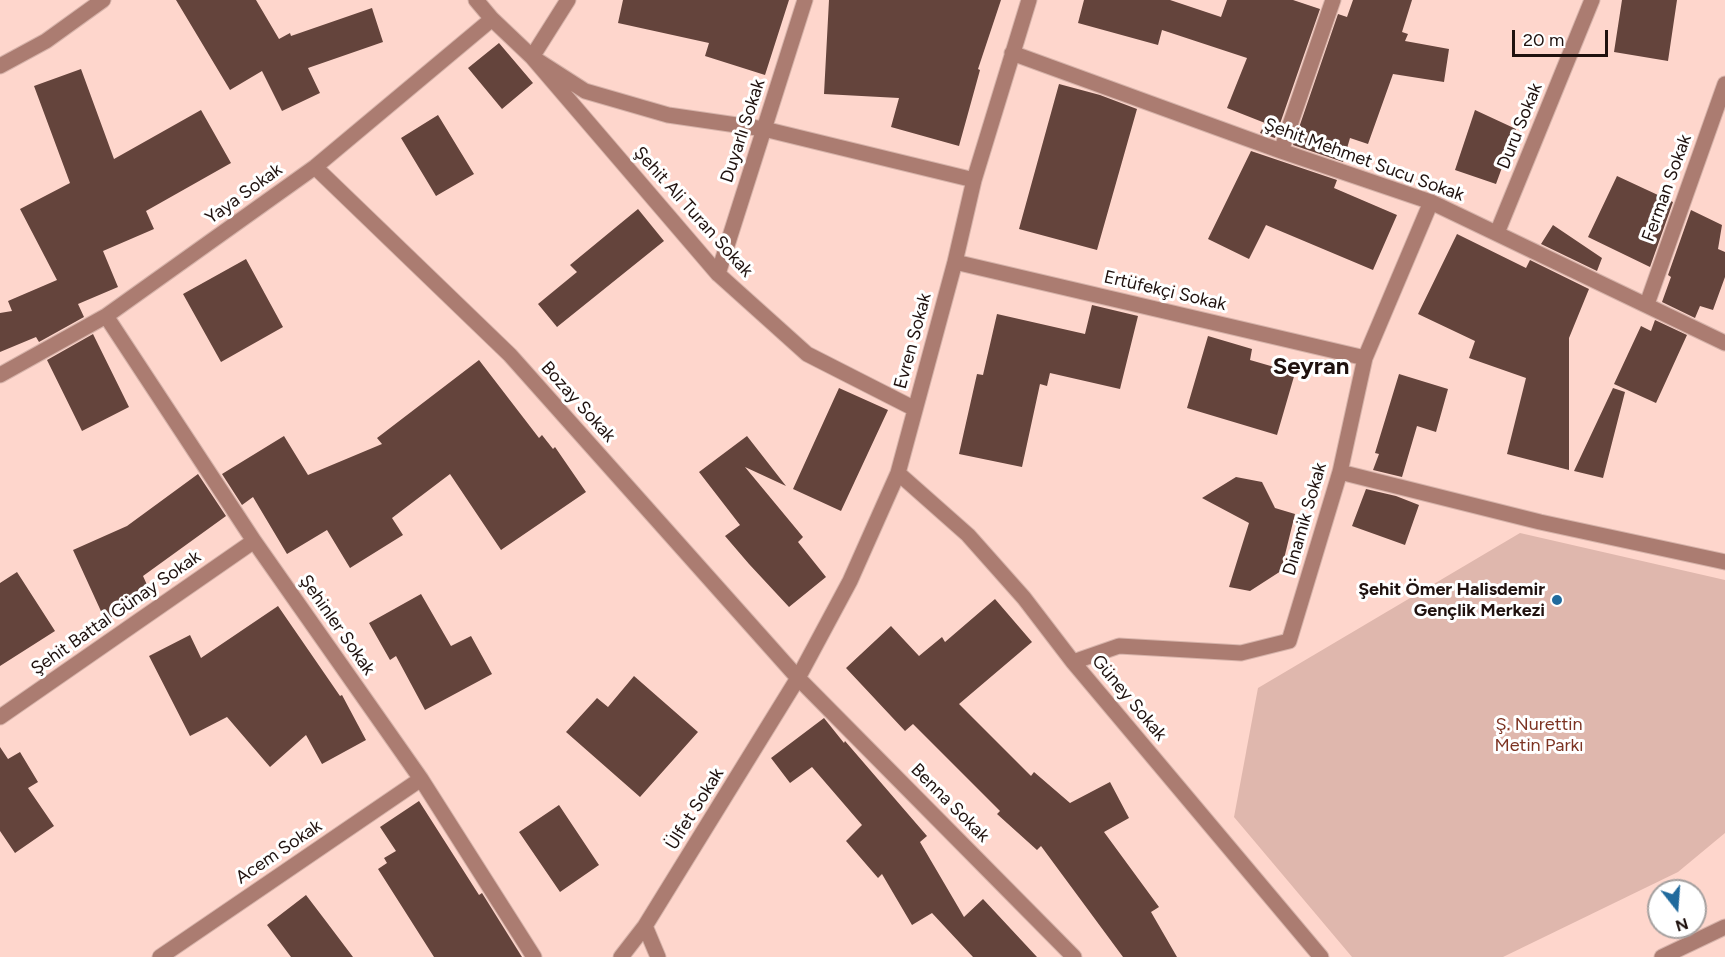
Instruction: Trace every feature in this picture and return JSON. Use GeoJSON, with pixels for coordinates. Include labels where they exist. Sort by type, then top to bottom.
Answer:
{"type":"FeatureCollection","features":[{"type":"Feature","properties":{"kind":"street"},"geometry":{"type":"LineString","coordinates":[[0,66],[46,41],[103,0]]}},
{"type":"Feature","properties":{"kind":"street","name":"Şehit Ali Turan Sokak"},"geometry":{"type":"LineString","coordinates":[[476,0],[492,19],[532,57],[718,274],[807,354],[915,409]]}},
{"type":"Feature","properties":{"kind":"street"},"geometry":{"type":"LineString","coordinates":[[568,0],[532,57],[585,91],[668,115],[764,129],[974,180]]}},
{"type":"Feature","properties":{"kind":"street","name":"Duyarlı Sokak"},"geometry":{"type":"LineString","coordinates":[[718,274],[805,0]]}},
{"type":"Feature","properties":{"kind":"street","name":"Evren Sokak"},"geometry":{"type":"LineString","coordinates":[[798,678],[850,581],[898,473],[955,262],[974,180],[1029,0]]}},
{"type":"Feature","properties":{"kind":"street"},"geometry":{"type":"LineString","coordinates":[[1281,151],[1333,0]]}},
{"type":"Feature","properties":{"kind":"street","name":"Duru Sokak"},"geometry":{"type":"LineString","coordinates":[[1497,233],[1592,0]]}},
{"type":"Feature","properties":{"kind":"street","name":"Yaya Sokak"},"geometry":{"type":"LineString","coordinates":[[0,375],[106,316],[315,167],[492,19]]}},
{"type":"Feature","properties":{"kind":"street","name":"Şehit Mehmet Sucu Sokak"},"geometry":{"type":"LineString","coordinates":[[1012,54],[1281,151],[1431,202],[1725,343]]}},
{"type":"Feature","properties":{"kind":"street","name":"Ferman Sokak"},"geometry":{"type":"LineString","coordinates":[[1647,304],[1725,84]]}},
{"type":"Feature","properties":{"kind":"street","name":"Bozay Sokak"},"geometry":{"type":"LineString","coordinates":[[315,167],[510,355],[798,678]]}},
{"type":"Feature","properties":{"kind":"street","name":"Dinamik Sokak"},"geometry":{"type":"LineString","coordinates":[[1073,662],[1119,646],[1241,653],[1289,640],[1340,472],[1365,358],[1431,202]]}},
{"type":"Feature","properties":{"kind":"street","name":"Ertüfekçi Sokak"},"geometry":{"type":"LineString","coordinates":[[955,262],[1365,358]]}},
{"type":"Feature","properties":{"kind":"street","name":"Şehinler Sokak"},"geometry":{"type":"LineString","coordinates":[[106,316],[254,541],[421,779],[534,957]]}},
{"type":"Feature","properties":{"kind":"street"},"geometry":{"type":"LineString","coordinates":[[1340,472],[1540,522],[1725,562]]}},
{"type":"Feature","properties":{"kind":"street","name":"Güney Sokak"},"geometry":{"type":"LineString","coordinates":[[898,473],[968,535],[1024,598],[1073,662],[1321,957]]}},
{"type":"Feature","properties":{"kind":"street","name":"Şehit Battal Günay Sokak"},"geometry":{"type":"LineString","coordinates":[[0,717],[254,541]]}},
{"type":"Feature","properties":{"kind":"street","name":"Ülfet Sokak"},"geometry":{"type":"LineString","coordinates":[[621,957],[645,926],[798,678]]}},
{"type":"Feature","properties":{"kind":"street","name":"Benna Sokak"},"geometry":{"type":"LineString","coordinates":[[798,678],[1074,957]]}},
{"type":"Feature","properties":{"kind":"street","name":"Acem Sokak"},"geometry":{"type":"LineString","coordinates":[[160,957],[421,779]]}},
{"type":"Feature","properties":{"kind":"street"},"geometry":{"type":"LineString","coordinates":[[645,926],[658,957]]}},
{"type":"Feature","properties":{"kind":"street"},"geometry":{"type":"LineString","coordinates":[[1662,957],[1725,927]]}},
{"type":"Feature","properties":{"kind":"green space","name":"Ş. Nurettin Metin Parkı"},"geometry":{"type":"Polygon","coordinates":[[[1520,533],[1725,580],[1725,833],[1678,872],[1664,879],[1647,879],[1647,887],[1503,957],[1352,957],[1234,817],[1258,688],[1520,533]]]}},
{"type":"Feature","properties":{"kind":"building"},"geometry":{"type":"Polygon","coordinates":[[[176,0],[256,0],[279,39],[290,33],[291,36],[372,8],[383,42],[308,68],[320,93],[282,111],[262,71],[230,90],[176,0]]]}},
{"type":"Feature","properties":{"kind":"building"},"geometry":{"type":"Polygon","coordinates":[[[623,0],[789,0],[765,75],[705,56],[709,43],[618,23],[623,0]]]}},
{"type":"Feature","properties":{"kind":"building"},"geometry":{"type":"Polygon","coordinates":[[[829,0],[1001,0],[978,69],[980,70],[959,146],[891,127],[899,98],[824,94],[829,0]]]}},
{"type":"Feature","properties":{"kind":"building"},"geometry":{"type":"Polygon","coordinates":[[[1084,0],[1170,0],[1221,17],[1227,0],[1293,0],[1320,9],[1275,138],[1260,133],[1265,123],[1227,108],[1247,58],[1162,30],[1158,45],[1078,23],[1084,0]]]}},
{"type":"Feature","properties":{"kind":"building"},"geometry":{"type":"Polygon","coordinates":[[[1353,0],[1412,0],[1402,32],[1408,34],[1405,41],[1449,49],[1444,82],[1393,74],[1368,144],[1350,138],[1343,162],[1293,145],[1338,14],[1347,17],[1353,0]]]}},
{"type":"Feature","properties":{"kind":"building"},"geometry":{"type":"Polygon","coordinates":[[[1622,0],[1677,0],[1668,61],[1614,52],[1622,0]]]}},
{"type":"Feature","properties":{"kind":"building"},"geometry":{"type":"Polygon","coordinates":[[[499,43],[533,83],[502,109],[468,68],[499,43]]]}},
{"type":"Feature","properties":{"kind":"building"},"geometry":{"type":"Polygon","coordinates":[[[81,69],[114,159],[201,110],[231,163],[146,211],[154,229],[103,251],[118,287],[78,304],[84,317],[39,342],[36,337],[0,352],[0,313],[12,311],[8,301],[57,280],[20,209],[70,183],[34,86],[81,69]]]}},
{"type":"Feature","properties":{"kind":"building"},"geometry":{"type":"Polygon","coordinates":[[[1059,84],[1100,95],[1137,109],[1097,250],[1019,229],[1059,84]]]}},
{"type":"Feature","properties":{"kind":"building"},"geometry":{"type":"Polygon","coordinates":[[[1475,110],[1516,129],[1496,184],[1455,170],[1475,110]]]}},
{"type":"Feature","properties":{"kind":"building"},"geometry":{"type":"Polygon","coordinates":[[[438,115],[474,174],[436,196],[401,138],[438,115]]]}},
{"type":"Feature","properties":{"kind":"building"},"geometry":{"type":"Polygon","coordinates":[[[1251,151],[1337,180],[1334,188],[1397,215],[1373,270],[1266,225],[1249,259],[1208,239],[1251,151]]]}},
{"type":"Feature","properties":{"kind":"building"},"geometry":{"type":"Polygon","coordinates":[[[1617,176],[1673,202],[1650,267],[1588,237],[1617,176]]]}},
{"type":"Feature","properties":{"kind":"building"},"geometry":{"type":"Polygon","coordinates":[[[638,209],[664,241],[557,327],[538,304],[577,272],[570,265],[638,209]]]}},
{"type":"Feature","properties":{"kind":"building"},"geometry":{"type":"Polygon","coordinates":[[[1691,210],[1722,225],[1718,249],[1725,252],[1725,277],[1713,310],[1700,306],[1695,318],[1662,302],[1671,277],[1668,275],[1691,210]]]}},
{"type":"Feature","properties":{"kind":"building"},"geometry":{"type":"Polygon","coordinates":[[[1553,225],[1602,258],[1597,271],[1541,244],[1553,225]]]}},
{"type":"Feature","properties":{"kind":"building"},"geometry":{"type":"Polygon","coordinates":[[[1457,234],[1526,268],[1530,260],[1589,289],[1569,338],[1569,470],[1507,454],[1526,378],[1469,358],[1475,341],[1418,314],[1457,234]]]}},
{"type":"Feature","properties":{"kind":"building"},"geometry":{"type":"Polygon","coordinates":[[[246,259],[283,327],[221,362],[183,294],[246,259]]]}},
{"type":"Feature","properties":{"kind":"building"},"geometry":{"type":"Polygon","coordinates":[[[1092,305],[1138,316],[1120,389],[1050,373],[1047,386],[1040,384],[1022,467],[959,454],[977,374],[983,375],[997,314],[1085,334],[1092,305]]]}},
{"type":"Feature","properties":{"kind":"building"},"geometry":{"type":"Polygon","coordinates":[[[1655,320],[1687,335],[1656,403],[1614,384],[1641,326],[1651,331],[1655,320]]]}},
{"type":"Feature","properties":{"kind":"building"},"geometry":{"type":"Polygon","coordinates":[[[93,334],[129,407],[82,431],[47,360],[93,334]]]}},
{"type":"Feature","properties":{"kind":"building"},"geometry":{"type":"Polygon","coordinates":[[[1208,336],[1252,349],[1250,360],[1295,373],[1277,435],[1187,408],[1208,336]]]}},
{"type":"Feature","properties":{"kind":"building"},"geometry":{"type":"Polygon","coordinates":[[[479,360],[539,438],[542,435],[553,449],[555,447],[586,492],[501,550],[450,474],[392,518],[403,535],[350,568],[327,530],[287,554],[253,497],[242,505],[222,474],[284,436],[308,475],[382,444],[377,438],[479,360]]]}},
{"type":"Feature","properties":{"kind":"building"},"geometry":{"type":"Polygon","coordinates":[[[1399,374],[1448,389],[1436,432],[1417,426],[1402,477],[1373,470],[1379,454],[1375,453],[1399,374]]]}},
{"type":"Feature","properties":{"kind":"building"},"geometry":{"type":"Polygon","coordinates":[[[839,388],[888,410],[841,511],[793,489],[839,388]]]}},
{"type":"Feature","properties":{"kind":"building"},"geometry":{"type":"Polygon","coordinates":[[[1613,388],[1625,392],[1603,478],[1574,471],[1613,388]]]}},
{"type":"Feature","properties":{"kind":"building"},"geometry":{"type":"Polygon","coordinates":[[[747,436],[786,486],[745,467],[803,537],[798,542],[826,577],[789,607],[725,536],[740,525],[699,472],[747,436]]]}},
{"type":"Feature","properties":{"kind":"building"},"geometry":{"type":"Polygon","coordinates":[[[198,474],[226,516],[143,576],[153,598],[105,620],[73,550],[127,526],[198,474]]]}},
{"type":"Feature","properties":{"kind":"building"},"geometry":{"type":"Polygon","coordinates":[[[1236,477],[1262,482],[1275,508],[1295,514],[1281,571],[1250,591],[1229,587],[1249,523],[1202,498],[1236,477]]]}},
{"type":"Feature","properties":{"kind":"building"},"geometry":{"type":"Polygon","coordinates":[[[1366,489],[1396,496],[1419,505],[1405,545],[1352,526],[1366,489]]]}},
{"type":"Feature","properties":{"kind":"building"},"geometry":{"type":"Polygon","coordinates":[[[17,572],[55,631],[0,666],[0,583],[17,572]]]}},
{"type":"Feature","properties":{"kind":"building"},"geometry":{"type":"Polygon","coordinates":[[[421,594],[451,646],[471,636],[492,674],[425,710],[396,656],[390,660],[369,623],[421,594]]]}},
{"type":"Feature","properties":{"kind":"building"},"geometry":{"type":"Polygon","coordinates":[[[995,599],[1032,642],[959,704],[1031,776],[1034,772],[1070,803],[1110,782],[1129,818],[1104,832],[1159,907],[1151,912],[1177,957],[1123,957],[1041,846],[1037,850],[997,814],[1000,811],[913,724],[905,731],[846,668],[891,626],[919,656],[942,637],[945,642],[995,599]]]}},
{"type":"Feature","properties":{"kind":"building"},"geometry":{"type":"Polygon","coordinates":[[[278,606],[340,696],[342,695],[366,740],[322,764],[306,735],[270,767],[227,717],[190,736],[149,656],[190,635],[201,658],[278,606]]]}},
{"type":"Feature","properties":{"kind":"building"},"geometry":{"type":"Polygon","coordinates":[[[634,676],[698,732],[640,797],[566,732],[597,698],[608,707],[634,676]]]}},
{"type":"Feature","properties":{"kind":"building"},"geometry":{"type":"Polygon","coordinates":[[[824,718],[927,836],[920,842],[964,917],[983,899],[1037,957],[973,957],[932,913],[912,925],[882,874],[878,878],[846,841],[862,825],[812,767],[790,783],[771,758],[824,718]]]}},
{"type":"Feature","properties":{"kind":"building"},"geometry":{"type":"Polygon","coordinates":[[[0,747],[8,759],[20,752],[38,782],[28,788],[54,826],[15,853],[0,831],[0,747]]]}},
{"type":"Feature","properties":{"kind":"building"},"geometry":{"type":"Polygon","coordinates":[[[419,801],[479,895],[482,893],[522,957],[434,957],[378,869],[387,863],[384,858],[396,851],[380,827],[419,801]]]}},
{"type":"Feature","properties":{"kind":"building"},"geometry":{"type":"Polygon","coordinates":[[[559,805],[599,865],[560,892],[519,832],[559,805]]]}},
{"type":"Feature","properties":{"kind":"building"},"geometry":{"type":"Polygon","coordinates":[[[306,895],[353,957],[291,957],[267,925],[306,895]]]}},
{"type":"Feature","properties":{"kind":"place","name":"Şehit Ömer Halisdemir Gençlik Merkezi"},"geometry":{"type":"Point","coordinates":[1557,600]}},
{"type":"Feature","properties":{"kind":"district","name":"Seyran"},"geometry":{"type":"Point","coordinates":[1311,367]}}]}
